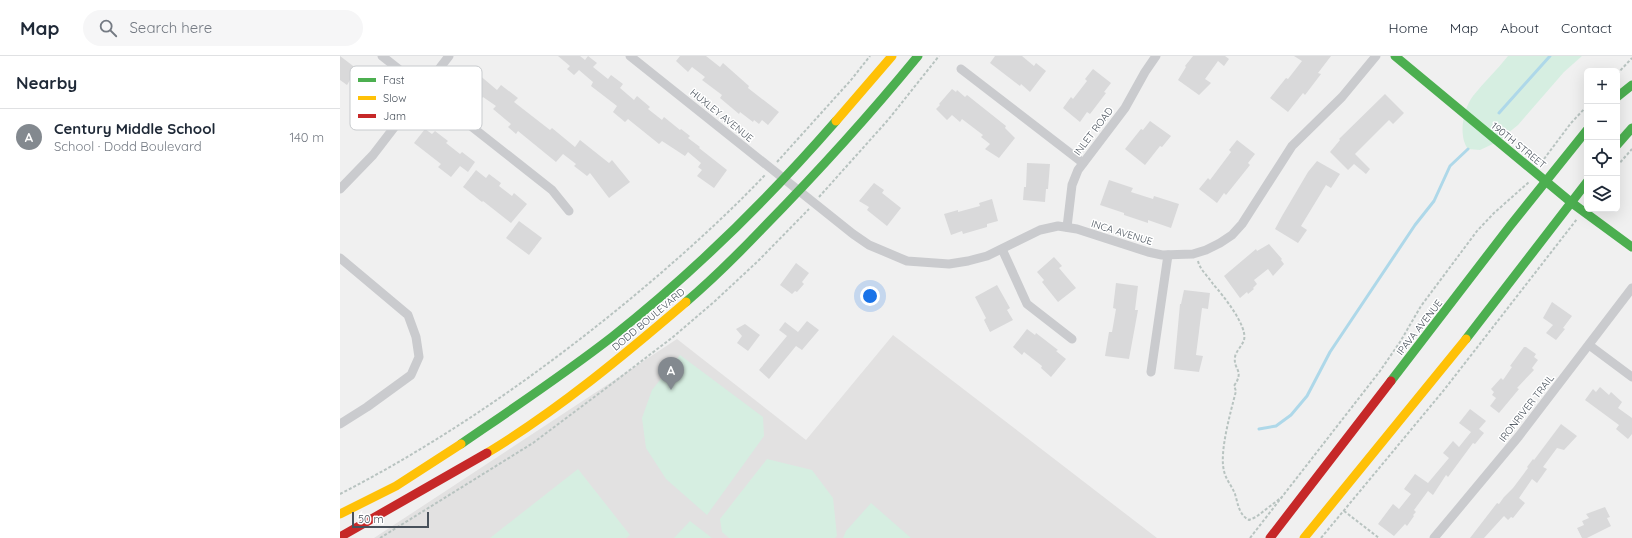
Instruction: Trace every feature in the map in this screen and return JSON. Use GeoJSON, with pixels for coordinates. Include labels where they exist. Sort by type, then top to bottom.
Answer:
{"type":"FeatureCollection","features":[{"type":"Feature","properties":{"kind":"main road","name":"DODD BOULEVARD"},"geometry":{"type":"LineString","coordinates":[[340,514],[386,491],[415,474],[574,365],[629,323],[687,273],[729,234],[783,180],[855,101],[892,56]]}},
{"type":"Feature","properties":{"kind":"main road","name":"DODD BOULEVARD"},"geometry":{"type":"LineString","coordinates":[[340,537],[491,450],[545,415],[613,363],[712,279],[799,193],[886,96],[918,56]]}},
{"type":"Feature","properties":{"kind":"main road","name":"190TH STREET"},"geometry":{"type":"LineString","coordinates":[[1395,56],[1572,203],[1632,247]]}},
{"type":"Feature","properties":{"kind":"main road"},"geometry":{"type":"LineString","coordinates":[[1620,95],[1632,85]]}},
{"type":"Feature","properties":{"kind":"main road"},"geometry":{"type":"LineString","coordinates":[[1620,142],[1632,128]]}},
{"type":"Feature","properties":{"kind":"main road","name":"IPAVA AVENUE"},"geometry":{"type":"LineString","coordinates":[[1270,538],[1510,226],[1584,134]]}},
{"type":"Feature","properties":{"kind":"main road"},"geometry":{"type":"LineString","coordinates":[[1304,538],[1460,347],[1584,186]]}},
{"type":"Feature","properties":{"kind":"street"},"geometry":{"type":"LineString","coordinates":[[382,56],[394,66]]}},
{"type":"Feature","properties":{"kind":"street"},"geometry":{"type":"LineString","coordinates":[[441,66],[449,56]]}},
{"type":"Feature","properties":{"kind":"street","name":"HUXLEY AVENUE"},"geometry":{"type":"LineString","coordinates":[[630,56],[799,193]]}},
{"type":"Feature","properties":{"kind":"street","name":"INLET ROAD"},"geometry":{"type":"LineString","coordinates":[[1067,227],[1072,185],[1083,163],[1128,103],[1145,72],[1156,56]]}},
{"type":"Feature","properties":{"kind":"street","name":"INCA AVENUE"},"geometry":{"type":"LineString","coordinates":[[799,193],[869,245],[907,261],[949,264],[968,261],[987,256],[1049,227],[1067,227],[1148,252],[1168,255],[1196,253],[1206,250],[1232,235],[1242,224],[1292,146],[1342,97],[1376,56]]}},
{"type":"Feature","properties":{"kind":"street"},"geometry":{"type":"LineString","coordinates":[[961,68],[1083,163]]}},
{"type":"Feature","properties":{"kind":"street"},"geometry":{"type":"LineString","coordinates":[[340,189],[373,155],[392,130]]}},
{"type":"Feature","properties":{"kind":"street"},"geometry":{"type":"LineString","coordinates":[[475,130],[552,190],[569,211]]}},
{"type":"Feature","properties":{"kind":"street"},"geometry":{"type":"LineString","coordinates":[[1002,249],[1027,304],[1072,339]]}},
{"type":"Feature","properties":{"kind":"street"},"geometry":{"type":"LineString","coordinates":[[1151,372],[1168,255]]}},
{"type":"Feature","properties":{"kind":"street"},"geometry":{"type":"LineString","coordinates":[[340,258],[408,315],[416,337],[419,357],[411,375],[361,411],[340,424]]}},
{"type":"Feature","properties":{"kind":"street","name":"IRONRIVER TRAIL"},"geometry":{"type":"LineString","coordinates":[[1434,538],[1504,454],[1632,288]]}},
{"type":"Feature","properties":{"kind":"street"},"geometry":{"type":"LineString","coordinates":[[1589,345],[1632,377]]}},
{"type":"Feature","properties":{"kind":"path"},"geometry":{"type":"LineString","coordinates":[[340,494],[450,431],[557,358],[658,276],[699,240],[770,169],[851,80],[870,56]]}},
{"type":"Feature","properties":{"kind":"path"},"geometry":{"type":"LineString","coordinates":[[1620,71],[1632,58]]}},
{"type":"Feature","properties":{"kind":"path"},"geometry":{"type":"LineString","coordinates":[[1250,538],[1285,495],[1380,371],[1400,342],[1420,306],[1477,231],[1494,213],[1526,186],[1537,173],[1545,157],[1571,123],[1584,109]]}},
{"type":"Feature","properties":{"kind":"path"},"geometry":{"type":"LineString","coordinates":[[1620,163],[1632,149]]}},
{"type":"Feature","properties":{"kind":"path"},"geometry":{"type":"LineString","coordinates":[[1321,538],[1444,390],[1583,211]]}},
{"type":"Feature","properties":{"kind":"path"},"geometry":{"type":"LineString","coordinates":[[1196,253],[1199,265],[1227,301],[1244,332],[1244,340],[1235,356],[1235,364],[1239,371],[1238,380],[1234,386],[1236,391],[1226,431],[1223,469],[1227,480],[1234,492],[1240,512],[1250,520],[1285,495]]}},
{"type":"Feature","properties":{"kind":"path"},"geometry":{"type":"LineString","coordinates":[[1344,511],[1379,538]]}},
{"type":"Feature","properties":{"kind":"shaded area"},"geometry":{"type":"Polygon","coordinates":[[[893,335],[1157,538],[374,538],[677,339],[806,440],[893,335]]]}},
{"type":"Feature","properties":{"kind":"green space"},"geometry":{"type":"Polygon","coordinates":[[[1508,56],[1582,56],[1564,72],[1518,125],[1497,142],[1480,150],[1468,149],[1463,137],[1463,122],[1464,115],[1470,101],[1508,56]]]}},
{"type":"Feature","properties":{"kind":"green space"},"geometry":{"type":"Polygon","coordinates":[[[680,355],[763,417],[764,436],[707,515],[666,479],[646,448],[642,418],[652,390],[680,355]]]}},
{"type":"Feature","properties":{"kind":"green space"},"geometry":{"type":"Polygon","coordinates":[[[767,459],[812,470],[833,498],[837,536],[835,538],[729,538],[722,532],[720,519],[767,459]]]}},
{"type":"Feature","properties":{"kind":"green space"},"geometry":{"type":"Polygon","coordinates":[[[578,469],[630,535],[626,538],[490,538],[578,469]]]}},
{"type":"Feature","properties":{"kind":"green space"},"geometry":{"type":"Polygon","coordinates":[[[871,503],[911,538],[843,538],[846,531],[871,503]]]}},
{"type":"Feature","properties":{"kind":"green space"},"geometry":{"type":"Polygon","coordinates":[[[690,521],[712,538],[674,538],[690,521]]]}},
{"type":"Feature","properties":{"kind":"building"},"geometry":{"type":"Polygon","coordinates":[[[340,56],[353,66],[350,66],[350,80],[347,85],[340,80],[340,56]]]}},
{"type":"Feature","properties":{"kind":"building"},"geometry":{"type":"Polygon","coordinates":[[[558,56],[580,56],[585,60],[588,56],[597,63],[593,67],[608,79],[611,75],[623,84],[620,88],[634,100],[637,96],[650,107],[648,109],[662,120],[664,117],[690,136],[688,138],[727,170],[714,188],[697,176],[702,170],[698,167],[701,163],[688,152],[685,156],[662,141],[659,144],[628,119],[625,122],[613,112],[617,106],[591,86],[593,82],[579,70],[574,75],[567,69],[570,66],[558,56]]]}},
{"type":"Feature","properties":{"kind":"building"},"geometry":{"type":"Polygon","coordinates":[[[680,56],[706,56],[720,67],[723,63],[749,86],[748,88],[779,112],[768,125],[762,120],[759,124],[754,120],[753,122],[740,112],[739,114],[720,98],[722,95],[702,80],[705,77],[692,67],[688,72],[676,61],[680,56]]]}},
{"type":"Feature","properties":{"kind":"building"},"geometry":{"type":"Polygon","coordinates":[[[995,56],[1022,56],[1034,66],[1036,63],[1046,71],[1030,92],[990,63],[995,56]]]}},
{"type":"Feature","properties":{"kind":"building"},"geometry":{"type":"Polygon","coordinates":[[[1193,56],[1225,56],[1229,59],[1224,66],[1218,61],[1205,79],[1211,83],[1199,95],[1178,80],[1186,67],[1185,66],[1193,56]]]}},
{"type":"Feature","properties":{"kind":"building"},"geometry":{"type":"Polygon","coordinates":[[[1294,56],[1331,56],[1318,73],[1321,74],[1305,95],[1303,93],[1288,112],[1270,98],[1302,61],[1294,56]]]}},
{"type":"Feature","properties":{"kind":"building"},"geometry":{"type":"Polygon","coordinates":[[[1093,69],[1111,83],[1104,92],[1106,93],[1090,114],[1087,112],[1080,122],[1063,108],[1071,97],[1073,99],[1087,81],[1085,79],[1093,69]]]}},
{"type":"Feature","properties":{"kind":"building"},"geometry":{"type":"Polygon","coordinates":[[[482,77],[497,90],[501,85],[518,98],[514,102],[550,130],[552,128],[575,147],[580,140],[609,163],[612,160],[630,182],[609,198],[590,173],[587,176],[574,166],[576,164],[563,154],[556,162],[518,131],[516,134],[508,127],[511,124],[493,109],[496,106],[483,97],[482,98],[482,77]]]}},
{"type":"Feature","properties":{"kind":"building"},"geometry":{"type":"Polygon","coordinates":[[[952,89],[956,92],[957,90],[965,97],[967,95],[1006,126],[1005,128],[1015,138],[999,158],[985,149],[990,144],[981,137],[983,135],[962,119],[960,122],[952,115],[947,120],[936,109],[952,89]]]}},
{"type":"Feature","properties":{"kind":"building"},"geometry":{"type":"Polygon","coordinates":[[[1385,94],[1404,113],[1393,124],[1389,120],[1355,154],[1370,169],[1366,174],[1354,164],[1348,170],[1330,152],[1340,140],[1339,139],[1385,94]]]}},
{"type":"Feature","properties":{"kind":"building"},"geometry":{"type":"Polygon","coordinates":[[[1150,121],[1171,136],[1162,147],[1160,146],[1145,165],[1125,149],[1141,129],[1143,130],[1150,121]]]}},
{"type":"Feature","properties":{"kind":"building"},"geometry":{"type":"Polygon","coordinates":[[[424,130],[432,134],[435,131],[448,141],[446,143],[460,154],[462,152],[475,162],[468,172],[460,166],[451,177],[438,167],[441,164],[414,143],[424,130]]]}},
{"type":"Feature","properties":{"kind":"building"},"geometry":{"type":"Polygon","coordinates":[[[1237,140],[1255,154],[1248,163],[1250,165],[1226,195],[1224,193],[1217,203],[1199,189],[1208,178],[1210,180],[1231,152],[1229,150],[1237,140]]]}},
{"type":"Feature","properties":{"kind":"building"},"geometry":{"type":"Polygon","coordinates":[[[1317,161],[1340,174],[1331,188],[1326,185],[1301,226],[1307,230],[1298,243],[1275,229],[1308,172],[1317,161]]]}},
{"type":"Feature","properties":{"kind":"building"},"geometry":{"type":"Polygon","coordinates":[[[1027,163],[1050,164],[1048,189],[1046,189],[1045,202],[1023,200],[1024,187],[1026,187],[1027,163]]]}},
{"type":"Feature","properties":{"kind":"building"},"geometry":{"type":"Polygon","coordinates":[[[476,170],[486,178],[489,174],[501,183],[499,186],[512,196],[514,193],[527,204],[511,223],[463,187],[476,170]]]}},
{"type":"Feature","properties":{"kind":"building"},"geometry":{"type":"Polygon","coordinates":[[[1109,180],[1133,188],[1131,192],[1153,199],[1154,196],[1179,204],[1171,228],[1148,220],[1148,223],[1100,205],[1109,180]]]}},
{"type":"Feature","properties":{"kind":"building"},"geometry":{"type":"Polygon","coordinates":[[[874,183],[884,190],[882,193],[901,208],[887,226],[867,210],[869,207],[859,201],[874,183]]]}},
{"type":"Feature","properties":{"kind":"building"},"geometry":{"type":"Polygon","coordinates":[[[992,199],[998,221],[987,224],[987,227],[963,234],[962,231],[951,235],[944,214],[980,206],[979,203],[992,199]]]}},
{"type":"Feature","properties":{"kind":"building"},"geometry":{"type":"Polygon","coordinates":[[[519,221],[542,238],[529,255],[506,238],[519,221]]]}},
{"type":"Feature","properties":{"kind":"building"},"geometry":{"type":"Polygon","coordinates":[[[1269,244],[1282,259],[1281,260],[1284,264],[1273,276],[1268,269],[1254,280],[1257,284],[1253,288],[1254,289],[1248,294],[1247,292],[1240,298],[1224,276],[1256,249],[1257,251],[1269,244]]]}},
{"type":"Feature","properties":{"kind":"building"},"geometry":{"type":"Polygon","coordinates":[[[1054,257],[1062,266],[1059,268],[1076,288],[1058,302],[1042,282],[1044,280],[1037,272],[1054,257]]]}},
{"type":"Feature","properties":{"kind":"building"},"geometry":{"type":"Polygon","coordinates":[[[796,263],[809,273],[802,282],[804,284],[797,292],[795,291],[792,294],[780,285],[796,263]]]}},
{"type":"Feature","properties":{"kind":"building"},"geometry":{"type":"Polygon","coordinates":[[[1116,283],[1138,286],[1135,310],[1138,310],[1129,359],[1105,356],[1109,332],[1112,332],[1116,309],[1113,308],[1116,283]]]}},
{"type":"Feature","properties":{"kind":"building"},"geometry":{"type":"Polygon","coordinates":[[[997,285],[1010,308],[1007,310],[1013,320],[990,332],[984,320],[986,318],[975,297],[997,285]]]}},
{"type":"Feature","properties":{"kind":"building"},"geometry":{"type":"Polygon","coordinates":[[[1184,290],[1210,293],[1208,309],[1202,308],[1196,355],[1203,356],[1199,372],[1174,369],[1180,304],[1184,290]]]}},
{"type":"Feature","properties":{"kind":"building"},"geometry":{"type":"Polygon","coordinates":[[[1552,302],[1572,316],[1563,328],[1565,329],[1556,340],[1546,333],[1553,325],[1543,318],[1552,302]]]}},
{"type":"Feature","properties":{"kind":"building"},"geometry":{"type":"Polygon","coordinates":[[[807,321],[819,330],[802,350],[796,346],[769,379],[759,370],[787,336],[779,330],[785,322],[798,332],[807,321]]]}},
{"type":"Feature","properties":{"kind":"building"},"geometry":{"type":"Polygon","coordinates":[[[745,324],[760,335],[748,351],[737,343],[742,336],[736,329],[745,324]]]}},
{"type":"Feature","properties":{"kind":"building"},"geometry":{"type":"Polygon","coordinates":[[[1027,329],[1035,335],[1036,333],[1058,350],[1056,351],[1066,359],[1051,377],[1041,368],[1042,366],[1024,352],[1022,355],[1013,347],[1027,329]]]}},
{"type":"Feature","properties":{"kind":"building"},"geometry":{"type":"Polygon","coordinates":[[[1524,347],[1536,354],[1534,357],[1538,360],[1532,368],[1534,370],[1517,388],[1519,389],[1499,413],[1490,406],[1496,398],[1492,395],[1494,392],[1491,389],[1501,378],[1503,380],[1512,367],[1510,366],[1524,347]]]}},
{"type":"Feature","properties":{"kind":"building"},"geometry":{"type":"Polygon","coordinates":[[[1600,387],[1609,395],[1611,392],[1622,402],[1618,408],[1632,418],[1632,434],[1628,439],[1616,429],[1619,425],[1585,400],[1593,389],[1596,392],[1600,387]]]}},
{"type":"Feature","properties":{"kind":"building"},"geometry":{"type":"Polygon","coordinates":[[[1470,409],[1486,421],[1479,429],[1484,433],[1475,444],[1473,443],[1448,477],[1446,475],[1433,495],[1428,491],[1414,510],[1416,512],[1407,526],[1405,524],[1394,536],[1378,524],[1393,504],[1399,509],[1411,494],[1404,489],[1415,474],[1428,483],[1449,458],[1443,453],[1453,441],[1459,447],[1471,432],[1459,423],[1470,409]]]}},
{"type":"Feature","properties":{"kind":"building"},"geometry":{"type":"Polygon","coordinates":[[[1561,424],[1577,436],[1564,450],[1557,448],[1543,467],[1547,469],[1537,483],[1532,479],[1519,498],[1525,503],[1513,518],[1511,517],[1508,520],[1504,516],[1484,538],[1470,538],[1497,503],[1499,504],[1513,488],[1533,459],[1534,460],[1561,424]]]}},
{"type":"Feature","properties":{"kind":"building"},"geometry":{"type":"Polygon","coordinates":[[[1605,507],[1610,517],[1607,518],[1611,526],[1587,538],[1582,538],[1577,528],[1584,525],[1582,521],[1589,518],[1586,514],[1605,507]]]}},
{"type":"Feature","properties":{"kind":"waterway"},"geometry":{"type":"LineString","coordinates":[[1499,113],[1550,56]]}},
{"type":"Feature","properties":{"kind":"waterway"},"geometry":{"type":"LineString","coordinates":[[1259,429],[1276,426],[1291,415],[1307,396],[1330,352],[1415,225],[1434,201],[1450,166],[1468,149]]}},
{"type":"Feature","properties":{"kind":"traffic: fast"},"geometry":{"type":"LineString","coordinates":[[686,302],[734,258],[802,188],[861,123],[918,56]]}},
{"type":"Feature","properties":{"kind":"traffic: fast"},"geometry":{"type":"LineString","coordinates":[[1395,56],[1572,203],[1632,247]]}},
{"type":"Feature","properties":{"kind":"traffic: fast"},"geometry":{"type":"LineString","coordinates":[[1620,95],[1632,85]]}},
{"type":"Feature","properties":{"kind":"traffic: fast"},"geometry":{"type":"LineString","coordinates":[[461,444],[594,351],[642,313],[701,261],[757,207],[836,121]]}},
{"type":"Feature","properties":{"kind":"traffic: fast"},"geometry":{"type":"LineString","coordinates":[[1620,142],[1632,128]]}},
{"type":"Feature","properties":{"kind":"traffic: fast"},"geometry":{"type":"LineString","coordinates":[[1391,381],[1510,226],[1584,134]]}},
{"type":"Feature","properties":{"kind":"traffic: fast"},"geometry":{"type":"LineString","coordinates":[[1466,339],[1584,186]]}},
{"type":"Feature","properties":{"kind":"traffic: slow"},"geometry":{"type":"LineString","coordinates":[[836,121],[892,56]]}},
{"type":"Feature","properties":{"kind":"traffic: slow"},"geometry":{"type":"LineString","coordinates":[[487,453],[565,401],[686,302]]}},
{"type":"Feature","properties":{"kind":"traffic: slow"},"geometry":{"type":"LineString","coordinates":[[1304,538],[1466,339]]}},
{"type":"Feature","properties":{"kind":"traffic: slow"},"geometry":{"type":"LineString","coordinates":[[340,514],[396,486],[461,444]]}},
{"type":"Feature","properties":{"kind":"traffic: jam"},"geometry":{"type":"LineString","coordinates":[[1270,538],[1391,381]]}},
{"type":"Feature","properties":{"kind":"traffic: jam"},"geometry":{"type":"LineString","coordinates":[[340,537],[487,453]]}},
{"type":"Feature","properties":{"kind":"place","name":"Century Middle School"},"geometry":{"type":"Point","coordinates":[671,390]}}]}
